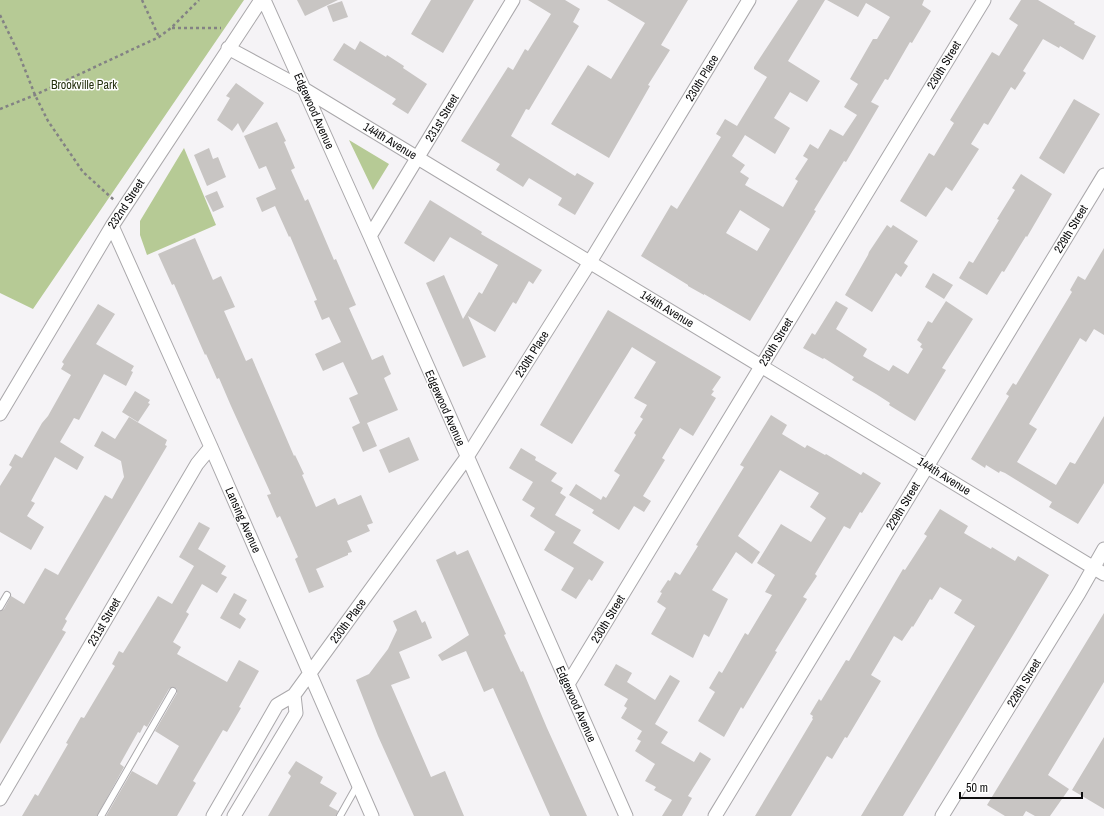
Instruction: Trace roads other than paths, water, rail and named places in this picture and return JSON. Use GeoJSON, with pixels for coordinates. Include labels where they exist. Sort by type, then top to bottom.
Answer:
{"type":"FeatureCollection","features":[{"type":"Feature","properties":{"kind":"street","name":"232nd Street"},"geometry":{"type":"LineString","coordinates":[[0,414],[123,208],[260,0]]}},
{"type":"Feature","properties":{"kind":"street","name":"Edgewood Avenue"},"geometry":{"type":"LineString","coordinates":[[264,0],[626,816]]}},
{"type":"Feature","properties":{"kind":"street","name":"231st Street"},"geometry":{"type":"LineString","coordinates":[[370,236],[513,0]]}},
{"type":"Feature","properties":{"kind":"street","name":"230th Place"},"geometry":{"type":"LineString","coordinates":[[213,816],[277,705],[294,695],[467,457],[590,262],[749,0]]}},
{"type":"Feature","properties":{"kind":"street","name":"230th Street"},"geometry":{"type":"LineString","coordinates":[[568,684],[984,0]]}},
{"type":"Feature","properties":{"kind":"street","name":"144th Avenue"},"geometry":{"type":"LineString","coordinates":[[228,48],[304,89],[1099,570]]}},
{"type":"Feature","properties":{"kind":"street","name":"229th Street"},"geometry":{"type":"LineString","coordinates":[[715,816],[1104,175]]}},
{"type":"Feature","properties":{"kind":"street","name":"Lansing Avenue"},"geometry":{"type":"LineString","coordinates":[[112,226],[211,447],[372,816]]}},
{"type":"Feature","properties":{"kind":"street","name":"231st Street"},"geometry":{"type":"LineString","coordinates":[[0,799],[197,464],[211,447]]}},
{"type":"Feature","properties":{"kind":"street","name":"228th Street"},"geometry":{"type":"LineString","coordinates":[[942,816],[1071,606],[1099,570],[1104,549]]}},
{"type":"Feature","properties":{"kind":"street"},"geometry":{"type":"LineString","coordinates":[[234,816],[296,713],[294,695]]}},
{"type":"Feature","properties":{"kind":"lane"},"geometry":{"type":"LineString","coordinates":[[0,607],[7,595]]}},
{"type":"Feature","properties":{"kind":"lane"},"geometry":{"type":"LineString","coordinates":[[101,816],[173,691]]}},
{"type":"Feature","properties":{"kind":"lane"},"geometry":{"type":"LineString","coordinates":[[340,816],[358,784]]}},
{"type":"Feature","properties":{"kind":"park label","name":"Brookville Park"},"geometry":{"type":"Point","coordinates":[84,85]}}]}
